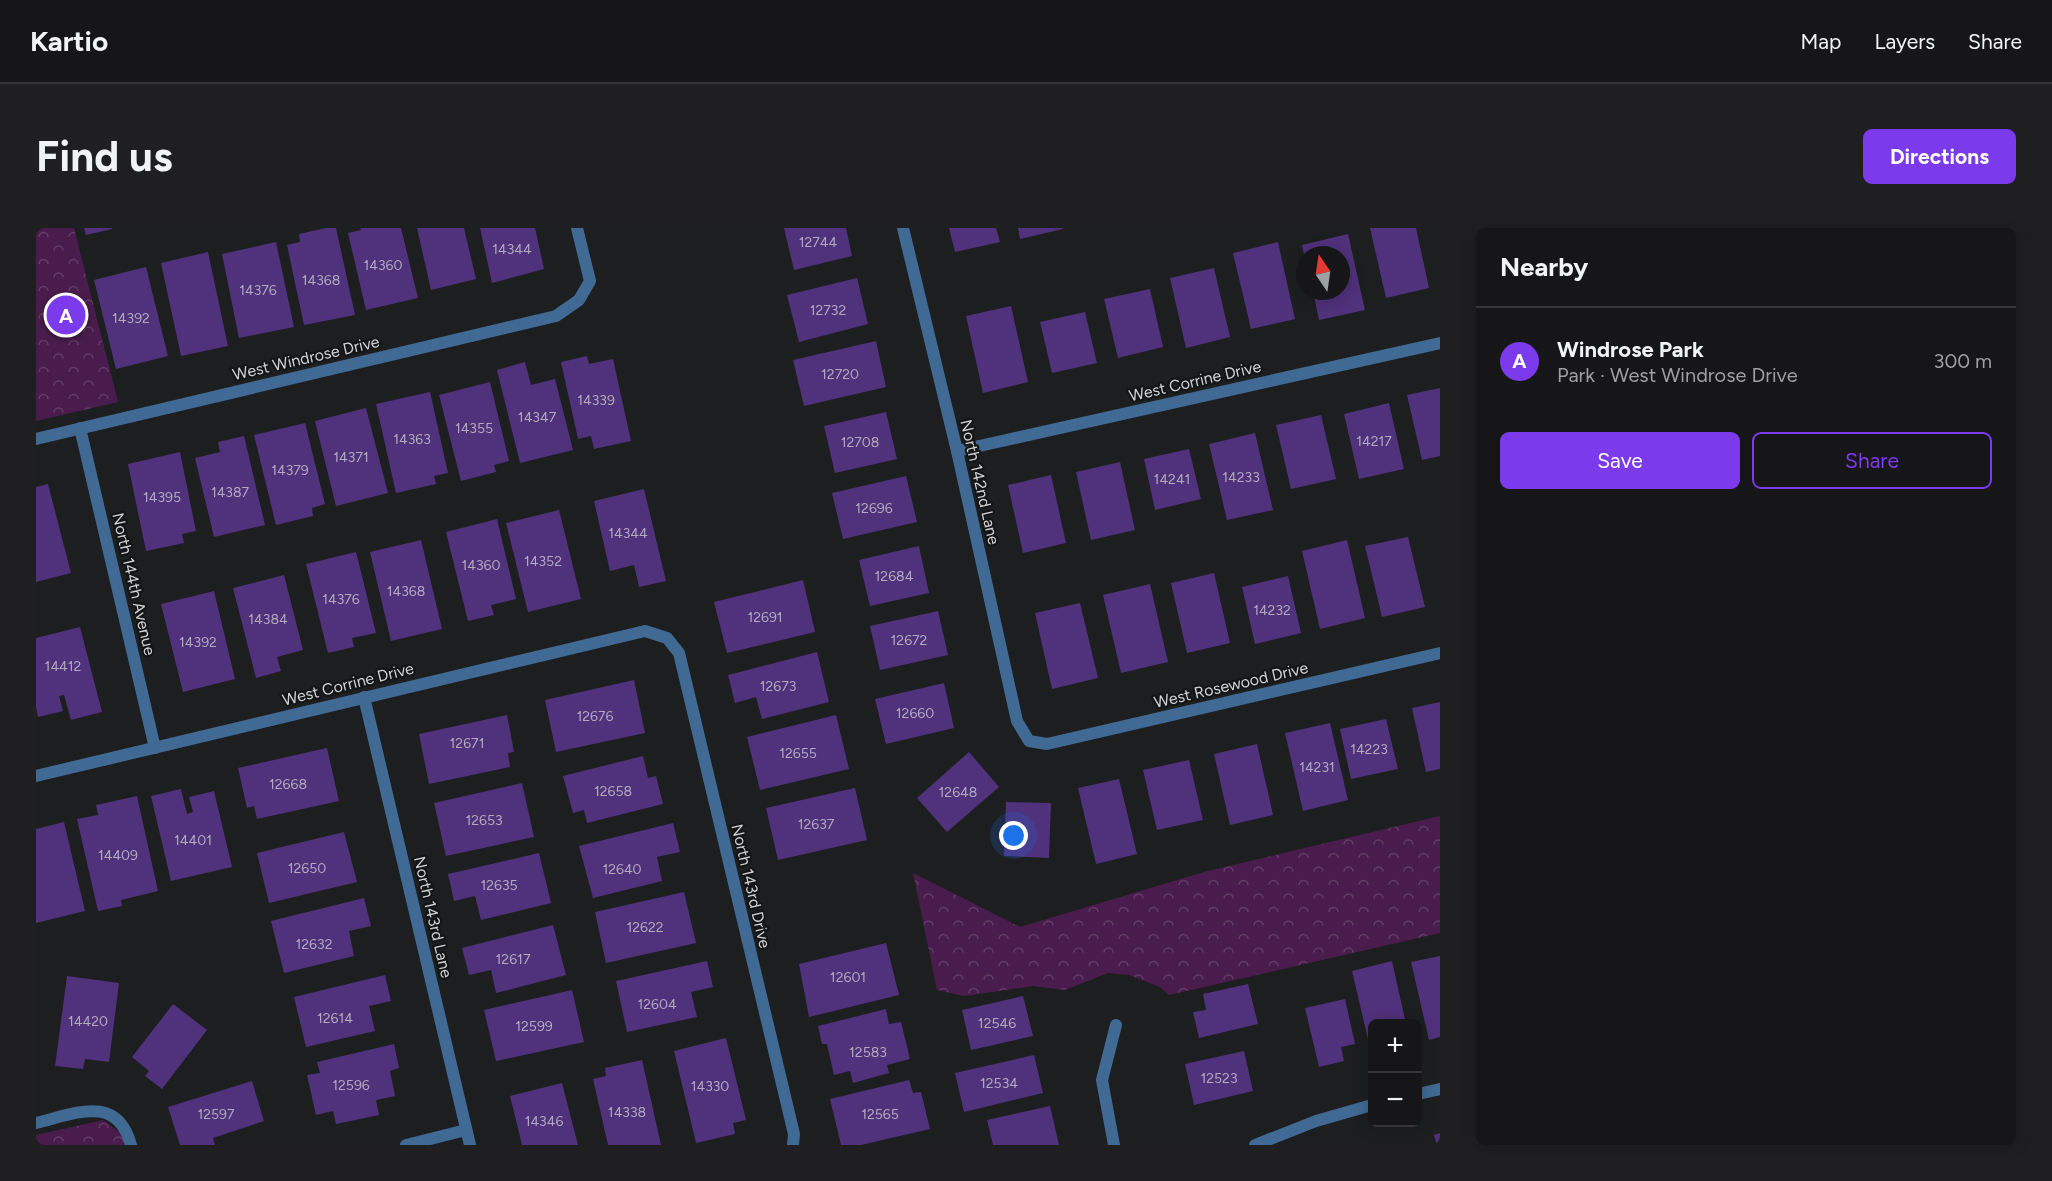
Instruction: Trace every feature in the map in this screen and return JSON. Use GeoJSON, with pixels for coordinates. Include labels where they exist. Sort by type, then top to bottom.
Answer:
{"type":"FeatureCollection","features":[{"type":"Feature","properties":{"kind":"street","name":"West Windrose Drive"},"geometry":{"type":"LineString","coordinates":[[36,439],[556,316],[579,300],[590,281],[577,228]]}},
{"type":"Feature","properties":{"kind":"street","name":"North 142nd Lane"},"geometry":{"type":"LineString","coordinates":[[903,228],[957,451],[1017,721],[1029,741]]}},
{"type":"Feature","properties":{"kind":"street","name":"West Corrine Drive"},"geometry":{"type":"LineString","coordinates":[[957,451],[1440,343]]}},
{"type":"Feature","properties":{"kind":"street","name":"North 144th Avenue"},"geometry":{"type":"LineString","coordinates":[[80,428],[155,748]]}},
{"type":"Feature","properties":{"kind":"street","name":"West Corrine Drive"},"geometry":{"type":"LineString","coordinates":[[36,776],[645,631],[667,638]]}},
{"type":"Feature","properties":{"kind":"street","name":"North 143rd Drive"},"geometry":{"type":"LineString","coordinates":[[667,638],[679,653],[794,1134],[793,1145]]}},
{"type":"Feature","properties":{"kind":"street","name":"West Rosewood Drive"},"geometry":{"type":"LineString","coordinates":[[1029,741],[1047,744],[1440,653]]}},
{"type":"Feature","properties":{"kind":"street","name":"North 143rd Lane"},"geometry":{"type":"LineString","coordinates":[[364,697],[470,1145]]}},
{"type":"Feature","properties":{"kind":"street"},"geometry":{"type":"LineString","coordinates":[[1114,1145],[1102,1080],[1116,1025]]}},
{"type":"Feature","properties":{"kind":"street"},"geometry":{"type":"LineString","coordinates":[[1422,1093],[1440,1089]]}},
{"type":"Feature","properties":{"kind":"street"},"geometry":{"type":"LineString","coordinates":[[1255,1145],[1316,1121],[1368,1106]]}},
{"type":"Feature","properties":{"kind":"street"},"geometry":{"type":"LineString","coordinates":[[36,1123],[95,1109],[116,1117],[127,1131],[131,1145]]}},
{"type":"Feature","properties":{"kind":"street"},"geometry":{"type":"LineString","coordinates":[[405,1145],[466,1130]]}},
{"type":"Feature","properties":{"kind":"green space"},"geometry":{"type":"Polygon","coordinates":[[[36,228],[74,228],[118,402],[36,421],[36,228]]]}},
{"type":"Feature","properties":{"kind":"green space"},"geometry":{"type":"Polygon","coordinates":[[[1440,816],[1440,933],[1169,995],[1160,987],[1129,975],[1108,973],[1065,990],[1033,986],[964,996],[937,990],[913,873],[1020,927],[1204,872],[1440,816]]]}},
{"type":"Feature","properties":{"kind":"green space"},"geometry":{"type":"Polygon","coordinates":[[[103,1120],[122,1134],[125,1145],[36,1145],[36,1135],[103,1120]]]}},
{"type":"Feature","properties":{"kind":"building"},"geometry":{"type":"Polygon","coordinates":[[[84,228],[112,228],[112,229],[86,235],[84,228]]]}},
{"type":"Feature","properties":{"kind":"building"},"geometry":{"type":"Polygon","coordinates":[[[336,228],[355,315],[304,325],[287,245],[300,242],[299,234],[336,228]]]}},
{"type":"Feature","properties":{"kind":"building"},"geometry":{"type":"Polygon","coordinates":[[[360,228],[401,228],[418,298],[366,310],[348,233],[361,230],[360,228]]]}},
{"type":"Feature","properties":{"kind":"building"},"geometry":{"type":"Polygon","coordinates":[[[417,228],[464,228],[476,279],[431,290],[417,228]]]}},
{"type":"Feature","properties":{"kind":"building"},"geometry":{"type":"Polygon","coordinates":[[[480,228],[535,228],[544,269],[492,283],[480,228]]]}},
{"type":"Feature","properties":{"kind":"building"},"geometry":{"type":"Polygon","coordinates":[[[784,228],[846,228],[852,256],[794,270],[784,228]]]}},
{"type":"Feature","properties":{"kind":"building"},"geometry":{"type":"Polygon","coordinates":[[[949,228],[996,228],[1000,242],[955,252],[949,228]]]}},
{"type":"Feature","properties":{"kind":"building"},"geometry":{"type":"Polygon","coordinates":[[[1018,228],[1063,228],[1063,229],[1020,239],[1018,228]]]}},
{"type":"Feature","properties":{"kind":"building"},"geometry":{"type":"Polygon","coordinates":[[[1370,228],[1416,228],[1429,288],[1386,298],[1370,228]]]}},
{"type":"Feature","properties":{"kind":"building"},"geometry":{"type":"Polygon","coordinates":[[[1348,234],[1365,310],[1319,320],[1315,300],[1350,300],[1350,246],[1302,245],[1348,234]]]}},
{"type":"Feature","properties":{"kind":"building"},"geometry":{"type":"Polygon","coordinates":[[[276,242],[294,327],[239,338],[222,254],[276,242]]]}},
{"type":"Feature","properties":{"kind":"building"},"geometry":{"type":"Polygon","coordinates":[[[1278,242],[1295,319],[1251,329],[1233,253],[1278,242]]]}},
{"type":"Feature","properties":{"kind":"building"},"geometry":{"type":"Polygon","coordinates":[[[208,252],[228,346],[181,356],[161,263],[208,252]]]}},
{"type":"Feature","properties":{"kind":"building"},"geometry":{"type":"Polygon","coordinates":[[[146,267],[168,356],[116,369],[94,280],[146,267]]]}},
{"type":"Feature","properties":{"kind":"building"},"geometry":{"type":"Polygon","coordinates":[[[1214,268],[1230,337],[1186,348],[1170,278],[1214,268]]]}},
{"type":"Feature","properties":{"kind":"building"},"geometry":{"type":"Polygon","coordinates":[[[857,278],[868,324],[799,342],[787,295],[857,278]]]}},
{"type":"Feature","properties":{"kind":"building"},"geometry":{"type":"Polygon","coordinates":[[[1150,289],[1163,347],[1118,358],[1104,299],[1150,289]]]}},
{"type":"Feature","properties":{"kind":"building"},"geometry":{"type":"Polygon","coordinates":[[[1011,306],[1028,382],[983,393],[966,316],[1011,306]]]}},
{"type":"Feature","properties":{"kind":"building"},"geometry":{"type":"Polygon","coordinates":[[[1085,312],[1097,363],[1052,373],[1040,322],[1085,312]]]}},
{"type":"Feature","properties":{"kind":"building"},"geometry":{"type":"Polygon","coordinates":[[[876,341],[886,387],[804,406],[793,360],[876,341]]]}},
{"type":"Feature","properties":{"kind":"building"},"geometry":{"type":"Polygon","coordinates":[[[587,356],[589,364],[613,359],[631,441],[594,449],[591,436],[578,439],[561,362],[587,356]]]}},
{"type":"Feature","properties":{"kind":"building"},"geometry":{"type":"Polygon","coordinates":[[[525,362],[531,385],[555,379],[573,450],[520,463],[497,370],[525,362]]]}},
{"type":"Feature","properties":{"kind":"building"},"geometry":{"type":"Polygon","coordinates":[[[490,382],[509,461],[494,465],[496,472],[461,481],[439,395],[490,382]]]}},
{"type":"Feature","properties":{"kind":"building"},"geometry":{"type":"Polygon","coordinates":[[[1440,388],[1440,456],[1422,460],[1407,395],[1440,388]]]}},
{"type":"Feature","properties":{"kind":"building"},"geometry":{"type":"Polygon","coordinates":[[[430,392],[448,473],[434,476],[436,484],[396,493],[376,404],[430,392]]]}},
{"type":"Feature","properties":{"kind":"building"},"geometry":{"type":"Polygon","coordinates":[[[1389,403],[1404,469],[1359,479],[1344,414],[1389,403]]]}},
{"type":"Feature","properties":{"kind":"building"},"geometry":{"type":"Polygon","coordinates":[[[366,408],[388,493],[336,506],[315,421],[366,408]]]}},
{"type":"Feature","properties":{"kind":"building"},"geometry":{"type":"Polygon","coordinates":[[[886,412],[897,459],[835,473],[824,426],[886,412]]]}},
{"type":"Feature","properties":{"kind":"building"},"geometry":{"type":"Polygon","coordinates":[[[1321,415],[1336,479],[1291,489],[1276,425],[1321,415]]]}},
{"type":"Feature","properties":{"kind":"building"},"geometry":{"type":"Polygon","coordinates":[[[305,423],[325,504],[312,508],[313,516],[276,525],[254,435],[305,423]]]}},
{"type":"Feature","properties":{"kind":"building"},"geometry":{"type":"Polygon","coordinates":[[[1255,433],[1273,510],[1227,520],[1209,444],[1255,433]]]}},
{"type":"Feature","properties":{"kind":"building"},"geometry":{"type":"Polygon","coordinates":[[[244,436],[265,525],[214,537],[195,458],[220,452],[218,442],[244,436]]]}},
{"type":"Feature","properties":{"kind":"building"},"geometry":{"type":"Polygon","coordinates":[[[1189,449],[1201,499],[1155,510],[1144,459],[1189,449]]]}},
{"type":"Feature","properties":{"kind":"building"},"geometry":{"type":"Polygon","coordinates":[[[180,452],[196,531],[182,534],[184,543],[146,551],[128,464],[180,452]]]}},
{"type":"Feature","properties":{"kind":"building"},"geometry":{"type":"Polygon","coordinates":[[[1120,462],[1135,530],[1091,540],[1076,472],[1120,462]]]}},
{"type":"Feature","properties":{"kind":"building"},"geometry":{"type":"Polygon","coordinates":[[[1051,475],[1066,543],[1023,553],[1008,485],[1051,475]]]}},
{"type":"Feature","properties":{"kind":"building"},"geometry":{"type":"Polygon","coordinates":[[[906,476],[917,522],[843,539],[832,493],[906,476]]]}},
{"type":"Feature","properties":{"kind":"building"},"geometry":{"type":"Polygon","coordinates":[[[48,484],[71,573],[36,582],[36,487],[48,484]]]}},
{"type":"Feature","properties":{"kind":"building"},"geometry":{"type":"Polygon","coordinates":[[[644,489],[666,581],[639,587],[634,565],[610,571],[594,501],[644,489]]]}},
{"type":"Feature","properties":{"kind":"building"},"geometry":{"type":"Polygon","coordinates":[[[559,510],[581,599],[528,612],[506,523],[559,510]]]}},
{"type":"Feature","properties":{"kind":"building"},"geometry":{"type":"Polygon","coordinates":[[[497,519],[516,599],[491,605],[494,615],[468,621],[446,532],[497,519]]]}},
{"type":"Feature","properties":{"kind":"building"},"geometry":{"type":"Polygon","coordinates":[[[1408,537],[1425,607],[1382,617],[1365,546],[1408,537]]]}},
{"type":"Feature","properties":{"kind":"building"},"geometry":{"type":"Polygon","coordinates":[[[421,540],[442,629],[391,641],[370,552],[421,540]]]}},
{"type":"Feature","properties":{"kind":"building"},"geometry":{"type":"Polygon","coordinates":[[[1347,540],[1365,618],[1320,629],[1302,551],[1347,540]]]}},
{"type":"Feature","properties":{"kind":"building"},"geometry":{"type":"Polygon","coordinates":[[[919,546],[929,593],[870,606],[859,560],[919,546]]]}},
{"type":"Feature","properties":{"kind":"building"},"geometry":{"type":"Polygon","coordinates":[[[356,552],[376,633],[352,638],[354,647],[328,653],[306,564],[356,552]]]}},
{"type":"Feature","properties":{"kind":"building"},"geometry":{"type":"Polygon","coordinates":[[[1214,573],[1230,643],[1187,653],[1171,583],[1214,573]]]}},
{"type":"Feature","properties":{"kind":"building"},"geometry":{"type":"Polygon","coordinates":[[[284,575],[303,650],[277,657],[281,671],[256,678],[233,588],[284,575]]]}},
{"type":"Feature","properties":{"kind":"building"},"geometry":{"type":"Polygon","coordinates":[[[1288,576],[1301,633],[1255,644],[1242,587],[1288,576]]]}},
{"type":"Feature","properties":{"kind":"building"},"geometry":{"type":"Polygon","coordinates":[[[803,580],[815,632],[727,653],[714,602],[803,580]]]}},
{"type":"Feature","properties":{"kind":"building"},"geometry":{"type":"Polygon","coordinates":[[[1150,584],[1168,662],[1121,673],[1103,595],[1150,584]]]}},
{"type":"Feature","properties":{"kind":"building"},"geometry":{"type":"Polygon","coordinates":[[[214,591],[235,679],[183,692],[161,604],[214,591]]]}},
{"type":"Feature","properties":{"kind":"building"},"geometry":{"type":"Polygon","coordinates":[[[1080,603],[1098,678],[1052,689],[1035,613],[1080,603]]]}},
{"type":"Feature","properties":{"kind":"building"},"geometry":{"type":"Polygon","coordinates":[[[938,611],[948,655],[880,670],[870,626],[938,611]]]}},
{"type":"Feature","properties":{"kind":"building"},"geometry":{"type":"Polygon","coordinates":[[[80,627],[102,712],[71,720],[64,695],[59,696],[63,711],[38,717],[36,638],[80,627]]]}},
{"type":"Feature","properties":{"kind":"building"},"geometry":{"type":"Polygon","coordinates":[[[817,652],[829,702],[762,719],[756,697],[735,703],[728,675],[817,652]]]}},
{"type":"Feature","properties":{"kind":"building"},"geometry":{"type":"Polygon","coordinates":[[[634,680],[645,733],[556,752],[545,700],[634,680]]]}},
{"type":"Feature","properties":{"kind":"building"},"geometry":{"type":"Polygon","coordinates":[[[944,683],[954,728],[886,744],[875,699],[944,683]]]}},
{"type":"Feature","properties":{"kind":"building"},"geometry":{"type":"Polygon","coordinates":[[[1440,702],[1440,769],[1426,772],[1412,708],[1440,702]]]}},
{"type":"Feature","properties":{"kind":"building"},"geometry":{"type":"Polygon","coordinates":[[[507,715],[514,752],[508,753],[510,767],[429,784],[419,734],[507,715]]]}},
{"type":"Feature","properties":{"kind":"building"},"geometry":{"type":"Polygon","coordinates":[[[836,715],[849,769],[760,790],[747,737],[836,715]]]}},
{"type":"Feature","properties":{"kind":"building"},"geometry":{"type":"Polygon","coordinates":[[[1386,719],[1398,769],[1351,779],[1340,729],[1386,719]]]}},
{"type":"Feature","properties":{"kind":"building"},"geometry":{"type":"Polygon","coordinates":[[[1330,723],[1348,800],[1303,811],[1285,733],[1330,723]]]}},
{"type":"Feature","properties":{"kind":"building"},"geometry":{"type":"Polygon","coordinates":[[[1257,744],[1273,815],[1230,825],[1214,754],[1257,744]]]}},
{"type":"Feature","properties":{"kind":"building"},"geometry":{"type":"Polygon","coordinates":[[[327,748],[339,801],[257,819],[254,806],[247,808],[238,768],[327,748]]]}},
{"type":"Feature","properties":{"kind":"building"},"geometry":{"type":"Polygon","coordinates":[[[969,752],[999,787],[947,832],[917,798],[969,752]]]}},
{"type":"Feature","properties":{"kind":"building"},"geometry":{"type":"Polygon","coordinates":[[[643,756],[648,778],[656,776],[663,804],[587,823],[584,810],[573,813],[563,776],[643,756]]]}},
{"type":"Feature","properties":{"kind":"building"},"geometry":{"type":"Polygon","coordinates":[[[1189,760],[1203,820],[1157,830],[1143,770],[1189,760]]]}},
{"type":"Feature","properties":{"kind":"building"},"geometry":{"type":"Polygon","coordinates":[[[1119,779],[1137,854],[1096,864],[1078,788],[1119,779]]]}},
{"type":"Feature","properties":{"kind":"building"},"geometry":{"type":"Polygon","coordinates":[[[522,783],[534,837],[446,856],[434,803],[522,783]]]}},
{"type":"Feature","properties":{"kind":"building"},"geometry":{"type":"Polygon","coordinates":[[[855,788],[867,840],[778,860],[766,808],[855,788]]]}},
{"type":"Feature","properties":{"kind":"building"},"geometry":{"type":"Polygon","coordinates":[[[181,789],[187,814],[193,812],[189,797],[214,791],[232,867],[171,881],[151,796],[181,789]]]}},
{"type":"Feature","properties":{"kind":"building"},"geometry":{"type":"Polygon","coordinates":[[[137,796],[158,891],[121,900],[122,906],[98,911],[77,819],[98,815],[96,805],[137,796]]]}},
{"type":"Feature","properties":{"kind":"building"},"geometry":{"type":"Polygon","coordinates":[[[1006,802],[1051,803],[1049,858],[1004,856],[1006,802]]]}},
{"type":"Feature","properties":{"kind":"building"},"geometry":{"type":"Polygon","coordinates":[[[64,822],[85,911],[36,923],[36,829],[64,822]]]}},
{"type":"Feature","properties":{"kind":"building"},"geometry":{"type":"Polygon","coordinates":[[[673,823],[680,852],[657,857],[662,881],[593,898],[579,846],[673,823]]]}},
{"type":"Feature","properties":{"kind":"building"},"geometry":{"type":"Polygon","coordinates":[[[344,832],[357,882],[269,903],[257,853],[344,832]]]}},
{"type":"Feature","properties":{"kind":"building"},"geometry":{"type":"Polygon","coordinates":[[[539,853],[551,903],[481,920],[475,896],[454,901],[448,874],[539,853]]]}},
{"type":"Feature","properties":{"kind":"building"},"geometry":{"type":"Polygon","coordinates":[[[684,892],[696,943],[606,963],[595,912],[684,892]]]}},
{"type":"Feature","properties":{"kind":"building"},"geometry":{"type":"Polygon","coordinates":[[[364,898],[371,926],[349,931],[354,956],[284,973],[271,921],[364,898]]]}},
{"type":"Feature","properties":{"kind":"building"},"geometry":{"type":"Polygon","coordinates":[[[553,925],[566,975],[496,993],[491,970],[469,975],[462,948],[553,925]]]}},
{"type":"Feature","properties":{"kind":"building"},"geometry":{"type":"Polygon","coordinates":[[[886,943],[899,995],[809,1017],[799,964],[886,943]]]}},
{"type":"Feature","properties":{"kind":"building"},"geometry":{"type":"Polygon","coordinates":[[[1440,956],[1440,1037],[1429,1040],[1411,962],[1440,956]]]}},
{"type":"Feature","properties":{"kind":"building"},"geometry":{"type":"Polygon","coordinates":[[[707,961],[713,987],[691,992],[697,1017],[627,1032],[616,981],[707,961]]]}},
{"type":"Feature","properties":{"kind":"building"},"geometry":{"type":"Polygon","coordinates":[[[1392,961],[1405,1019],[1368,1019],[1368,1039],[1352,971],[1392,961]]]}},
{"type":"Feature","properties":{"kind":"building"},"geometry":{"type":"Polygon","coordinates":[[[385,975],[391,1001],[369,1006],[375,1031],[306,1047],[294,997],[385,975]]]}},
{"type":"Feature","properties":{"kind":"building"},"geometry":{"type":"Polygon","coordinates":[[[67,976],[119,983],[109,1062],[85,1059],[83,1069],[55,1066],[67,976]]]}},
{"type":"Feature","properties":{"kind":"building"},"geometry":{"type":"Polygon","coordinates":[[[1248,984],[1258,1024],[1199,1038],[1193,1012],[1206,1010],[1203,994],[1248,984]]]}},
{"type":"Feature","properties":{"kind":"building"},"geometry":{"type":"Polygon","coordinates":[[[572,990],[584,1042],[496,1061],[484,1010],[572,990]]]}},
{"type":"Feature","properties":{"kind":"building"},"geometry":{"type":"Polygon","coordinates":[[[1023,996],[1033,1036],[971,1050],[962,1010],[1023,996]]]}},
{"type":"Feature","properties":{"kind":"building"},"geometry":{"type":"Polygon","coordinates":[[[1345,999],[1355,1044],[1341,1047],[1344,1061],[1319,1067],[1305,1008],[1345,999]]]}},
{"type":"Feature","properties":{"kind":"building"},"geometry":{"type":"Polygon","coordinates":[[[173,1004],[207,1030],[162,1089],[145,1076],[149,1071],[132,1057],[173,1004]]]}},
{"type":"Feature","properties":{"kind":"building"},"geometry":{"type":"Polygon","coordinates":[[[886,1009],[889,1024],[901,1022],[910,1059],[887,1065],[889,1073],[853,1083],[850,1071],[834,1075],[827,1044],[822,1044],[818,1026],[886,1009]]]}},
{"type":"Feature","properties":{"kind":"building"},"geometry":{"type":"Polygon","coordinates":[[[726,1038],[746,1120],[733,1123],[735,1134],[696,1143],[674,1051],[726,1038]]]}},
{"type":"Feature","properties":{"kind":"building"},"geometry":{"type":"Polygon","coordinates":[[[394,1044],[399,1068],[390,1071],[395,1096],[376,1100],[379,1115],[336,1124],[333,1111],[316,1115],[307,1075],[320,1073],[317,1062],[394,1044]]]}},
{"type":"Feature","properties":{"kind":"building"},"geometry":{"type":"Polygon","coordinates":[[[1244,1051],[1253,1091],[1194,1105],[1185,1064],[1244,1051]]]}},
{"type":"Feature","properties":{"kind":"building"},"geometry":{"type":"Polygon","coordinates":[[[1034,1055],[1043,1093],[964,1112],[955,1073],[1034,1055]]]}},
{"type":"Feature","properties":{"kind":"building"},"geometry":{"type":"Polygon","coordinates":[[[642,1060],[661,1145],[608,1145],[593,1079],[606,1076],[605,1068],[642,1060]]]}},
{"type":"Feature","properties":{"kind":"building"},"geometry":{"type":"Polygon","coordinates":[[[909,1080],[913,1093],[921,1092],[930,1129],[861,1145],[841,1145],[830,1099],[909,1080]]]}},
{"type":"Feature","properties":{"kind":"building"},"geometry":{"type":"Polygon","coordinates":[[[252,1081],[264,1121],[213,1138],[215,1145],[180,1145],[168,1107],[252,1081]]]}},
{"type":"Feature","properties":{"kind":"building"},"geometry":{"type":"Polygon","coordinates":[[[562,1083],[578,1145],[522,1145],[510,1096],[562,1083]]]}},
{"type":"Feature","properties":{"kind":"building"},"geometry":{"type":"Polygon","coordinates":[[[1050,1106],[1059,1145],[993,1145],[987,1120],[1050,1106]]]}},
{"type":"Feature","properties":{"kind":"building"},"geometry":{"type":"Polygon","coordinates":[[[1440,1133],[1440,1145],[1437,1145],[1434,1135],[1440,1133]]]}},
{"type":"Feature","properties":{"kind":"place","name":"Windrose Park"},"geometry":{"type":"Point","coordinates":[66,315]}}]}
